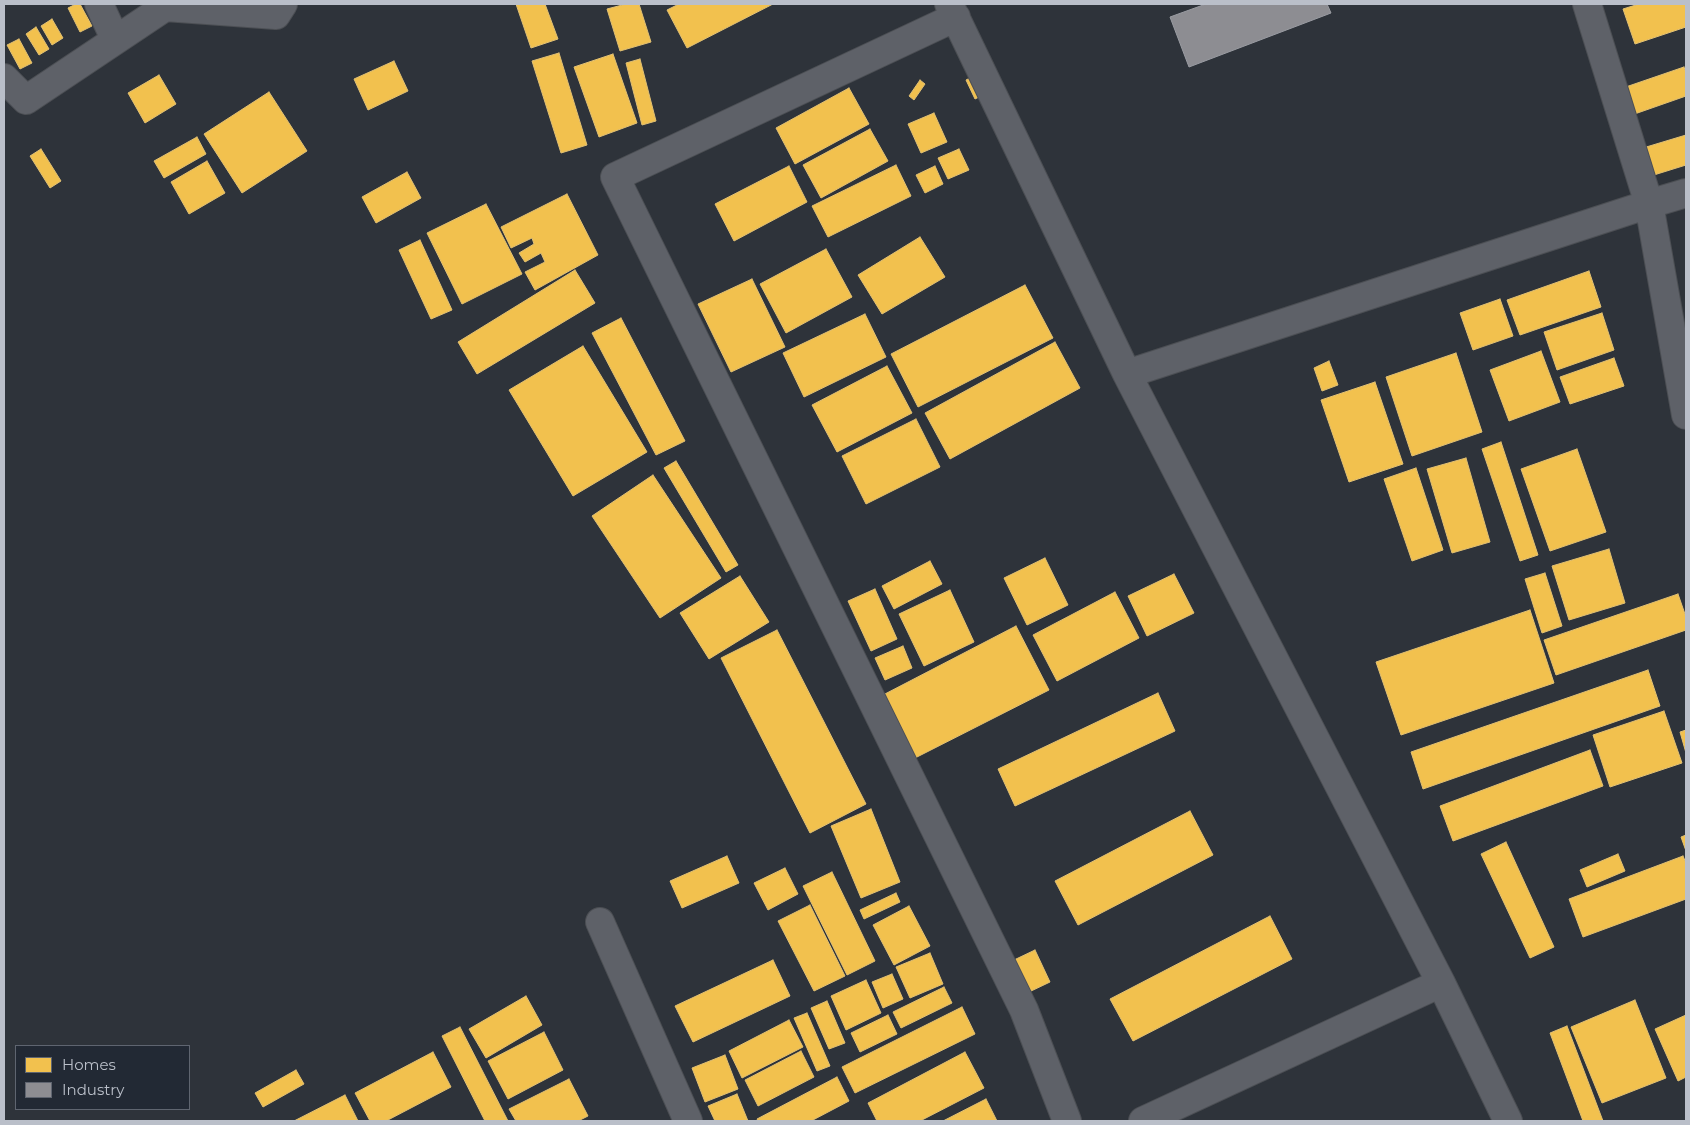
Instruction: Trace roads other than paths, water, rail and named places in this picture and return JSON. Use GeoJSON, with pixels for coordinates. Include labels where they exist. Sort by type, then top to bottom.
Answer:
{"type":"FeatureCollection","features":[{"type":"Feature","properties":{"kind":"street"},"geometry":{"type":"LineString","coordinates":[[99,4],[115,39]]}},
{"type":"Feature","properties":{"kind":"street"},"geometry":{"type":"LineString","coordinates":[[4,78],[26,100],[165,7],[276,15],[283,4]]}},
{"type":"Feature","properties":{"kind":"street"},"geometry":{"type":"LineString","coordinates":[[1587,4],[1649,204],[1686,416]]}},
{"type":"Feature","properties":{"kind":"street"},"geometry":{"type":"LineString","coordinates":[[1067,1121],[1024,1010],[615,177],[952,10],[1127,374],[1441,983],[1508,1121]]}},
{"type":"Feature","properties":{"kind":"street"},"geometry":{"type":"LineString","coordinates":[[1127,374],[1686,193]]}},
{"type":"Feature","properties":{"kind":"street"},"geometry":{"type":"LineString","coordinates":[[600,922],[688,1121]]}},
{"type":"Feature","properties":{"kind":"street"},"geometry":{"type":"LineString","coordinates":[[1143,1121],[1441,983]]}}]}
